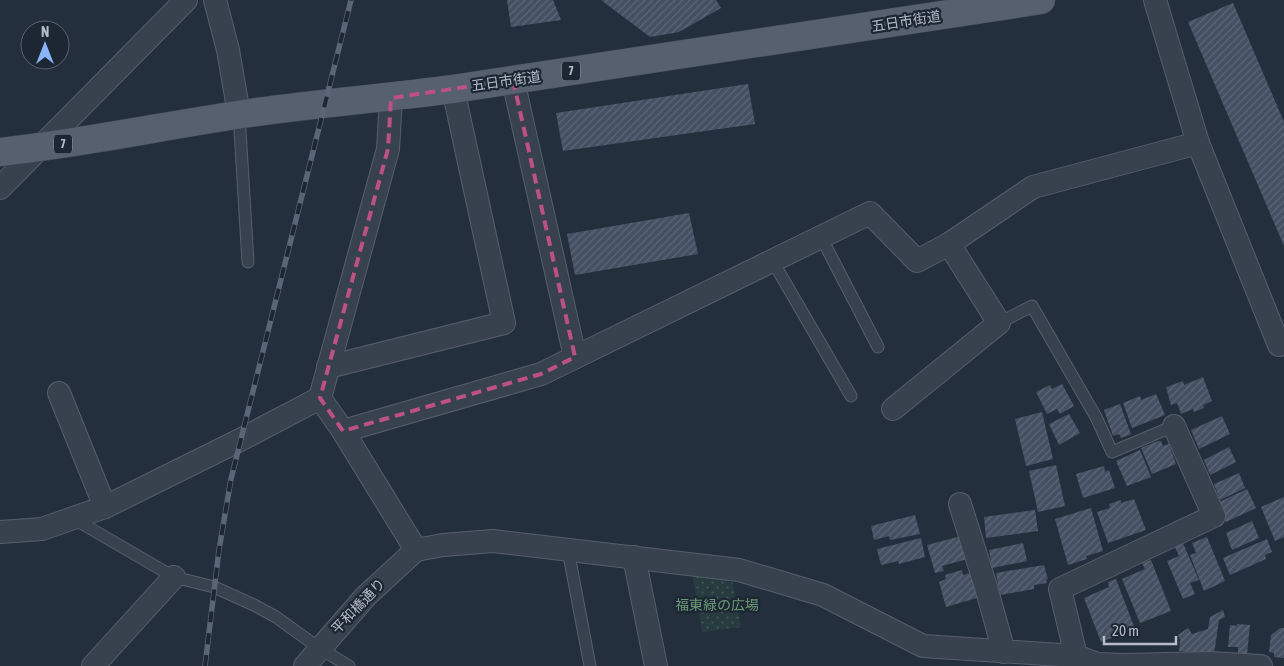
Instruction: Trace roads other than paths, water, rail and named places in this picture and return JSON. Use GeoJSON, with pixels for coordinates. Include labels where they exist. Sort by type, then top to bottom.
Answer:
{"type":"FeatureCollection","features":[{"type":"Feature","properties":{"kind":"main road","name":"五日市街道"},"geometry":{"type":"LineString","coordinates":[[0,152],[100,139],[306,104],[391,98],[1041,0]]}},
{"type":"Feature","properties":{"kind":"street"},"geometry":{"type":"LineString","coordinates":[[0,188],[186,0]]}},
{"type":"Feature","properties":{"kind":"street"},"geometry":{"type":"LineString","coordinates":[[215,0],[228,50],[239,114]]}},
{"type":"Feature","properties":{"kind":"street"},"geometry":{"type":"LineString","coordinates":[[1155,0],[1198,144],[1279,345],[1284,343]]}},
{"type":"Feature","properties":{"kind":"street"},"geometry":{"type":"LineString","coordinates":[[513,80],[575,357]]}},
{"type":"Feature","properties":{"kind":"street"},"geometry":{"type":"LineString","coordinates":[[328,367],[504,324],[453,89]]}},
{"type":"Feature","properties":{"kind":"street"},"geometry":{"type":"LineString","coordinates":[[0,536],[42,529],[105,507],[320,398],[388,149],[391,98]]}},
{"type":"Feature","properties":{"kind":"street"},"geometry":{"type":"LineString","coordinates":[[343,431],[541,374],[870,213],[917,261],[948,244],[1033,187],[1198,144]]}},
{"type":"Feature","properties":{"kind":"street"},"geometry":{"type":"LineString","coordinates":[[892,408],[999,324],[948,244]]}},
{"type":"Feature","properties":{"kind":"street"},"geometry":{"type":"LineString","coordinates":[[59,393],[105,507]]}},
{"type":"Feature","properties":{"kind":"street"},"geometry":{"type":"LineString","coordinates":[[320,398],[343,431],[416,550],[493,541],[739,570],[823,595],[922,646],[1076,656],[1097,664],[1106,665],[1210,663],[1261,666]]}},
{"type":"Feature","properties":{"kind":"street"},"geometry":{"type":"LineString","coordinates":[[1076,656],[1060,589],[1214,516],[1174,426]]}},
{"type":"Feature","properties":{"kind":"street"},"geometry":{"type":"LineString","coordinates":[[960,504],[1004,652]]}},
{"type":"Feature","properties":{"kind":"street","name":"平和橋通り"},"geometry":{"type":"LineString","coordinates":[[305,666],[366,596],[416,550]]}},
{"type":"Feature","properties":{"kind":"street"},"geometry":{"type":"LineString","coordinates":[[634,557],[656,666]]}},
{"type":"Feature","properties":{"kind":"street"},"geometry":{"type":"LineString","coordinates":[[93,666],[174,577]]}},
{"type":"Feature","properties":{"kind":"lane"},"geometry":{"type":"LineString","coordinates":[[239,114],[248,262]]}},
{"type":"Feature","properties":{"kind":"lane"},"geometry":{"type":"LineString","coordinates":[[821,237],[878,348]]}},
{"type":"Feature","properties":{"kind":"lane"},"geometry":{"type":"LineString","coordinates":[[772,260],[851,396]]}},
{"type":"Feature","properties":{"kind":"lane"},"geometry":{"type":"LineString","coordinates":[[999,324],[1032,306],[1096,417],[1112,452],[1174,426]]}},
{"type":"Feature","properties":{"kind":"lane"},"geometry":{"type":"LineString","coordinates":[[73,518],[174,577],[214,587],[254,604],[349,666]]}},
{"type":"Feature","properties":{"kind":"lane"},"geometry":{"type":"LineString","coordinates":[[568,550],[590,666]]}},
{"type":"Feature","properties":{"kind":"railway"},"geometry":{"type":"LineString","coordinates":[[205,666],[219,550],[231,479],[351,0]]}},
{"type":"Feature","properties":{"kind":"park label","name":"福東緑の広場"},"geometry":{"type":"Point","coordinates":[717,605]}}]}
